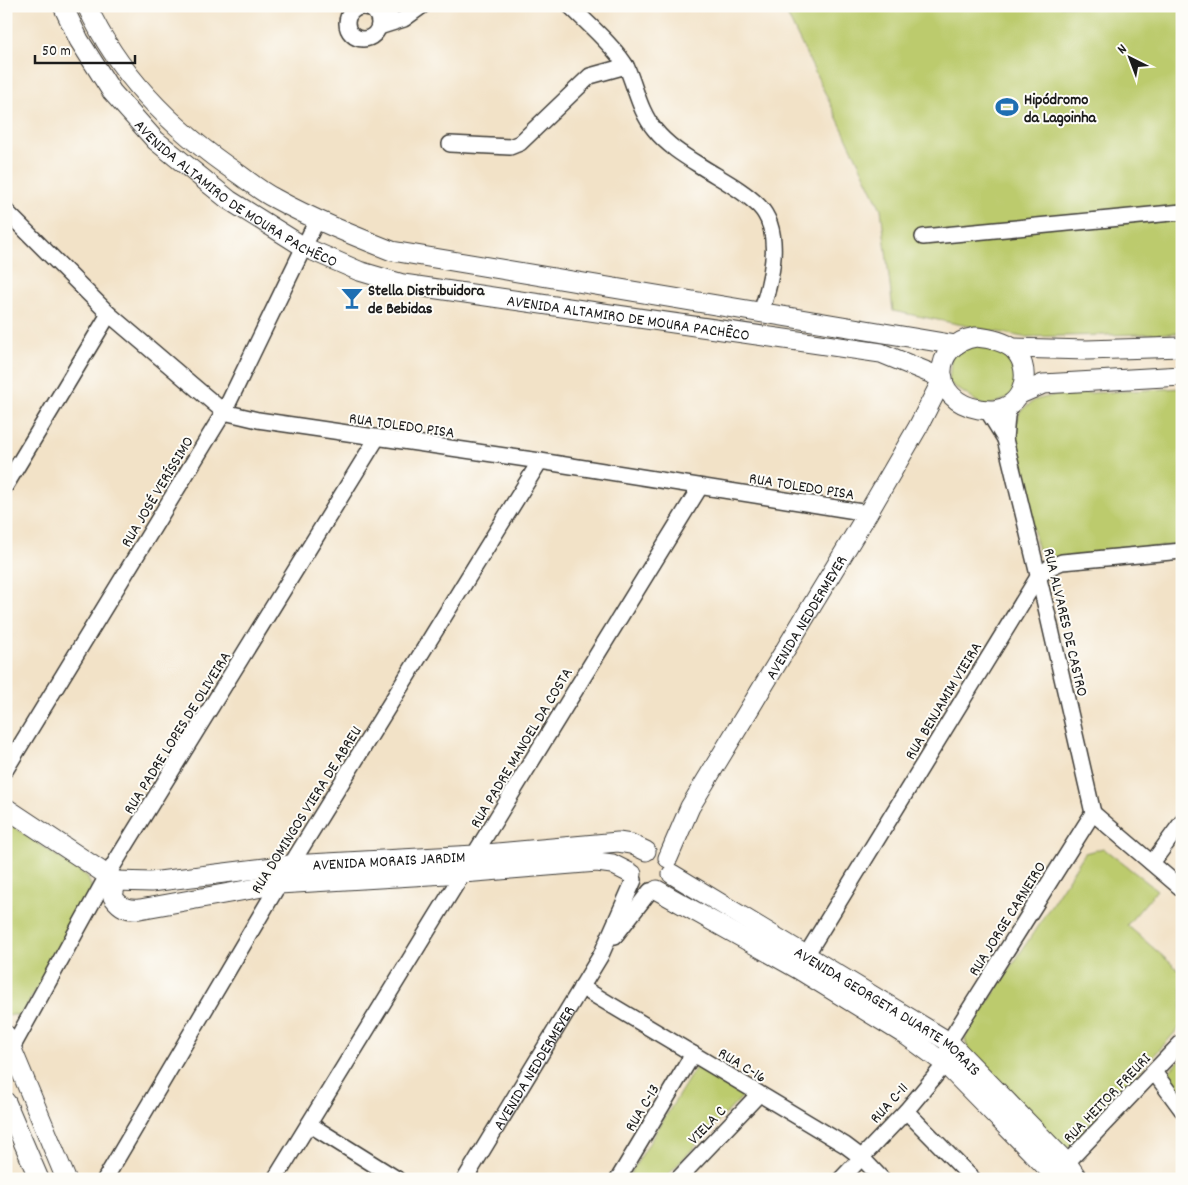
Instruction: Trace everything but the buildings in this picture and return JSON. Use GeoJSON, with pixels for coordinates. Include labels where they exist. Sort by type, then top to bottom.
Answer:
{"type":"FeatureCollection","features":[{"type":"Feature","properties":{"kind":"main road","name":"AVENIDA ALTAMIRO DE MOURA PACHÊCO"},"geometry":{"type":"LineString","coordinates":[[63,6],[79,40],[112,92],[155,140],[229,200],[304,247],[359,271],[403,284],[880,353],[942,378]]}},
{"type":"Feature","properties":{"kind":"main road","name":"AVENIDA ALTAMIRO DE MOURA PACHÊCO"},"geometry":{"type":"LineString","coordinates":[[87,6],[96,25],[128,75],[169,120],[212,156],[265,192],[317,220],[392,251],[956,345]]}},
{"type":"Feature","properties":{"kind":"main road"},"geometry":{"type":"LineString","coordinates":[[1015,400],[1024,385],[1023,365],[1019,356],[1012,348],[1002,342],[983,337],[969,338],[956,345],[948,354],[943,365],[942,378],[951,397],[966,406],[986,410],[999,409],[1015,400],[1043,384],[1182,376]]}},
{"type":"Feature","properties":{"kind":"main road"},"geometry":{"type":"LineString","coordinates":[[1012,348],[1088,350],[1182,347]]}},
{"type":"Feature","properties":{"kind":"main road","name":"AVENIDA NEDDERMEYER"},"geometry":{"type":"LineString","coordinates":[[660,859],[868,513],[918,427],[942,378]]}},
{"type":"Feature","properties":{"kind":"main road","name":"AVENIDA NEDDERMEYER"},"geometry":{"type":"LineString","coordinates":[[918,427],[939,412],[959,403]]}},
{"type":"Feature","properties":{"kind":"main road"},"geometry":{"type":"LineString","coordinates":[[6,808],[118,879]]}},
{"type":"Feature","properties":{"kind":"main road","name":"AVENIDA MORAIS JARDIM"},"geometry":{"type":"LineString","coordinates":[[633,877],[612,864],[597,862],[463,873],[279,884],[129,910],[120,906],[113,897],[118,879],[151,882],[290,865],[475,855],[618,842],[631,844],[660,859]]}},
{"type":"Feature","properties":{"kind":"main road"},"geometry":{"type":"LineString","coordinates":[[636,858],[660,859],[666,884],[653,891],[644,889],[633,877],[632,868],[636,858]]}},
{"type":"Feature","properties":{"kind":"main road","name":"AVENIDA GEORGETA DUARTE MORAIS"},"geometry":{"type":"LineString","coordinates":[[660,859],[802,962],[869,1003],[948,1042],[1060,1172]]}},
{"type":"Feature","properties":{"kind":"main road","name":"AVENIDA GEORGETA DUARTE MORAIS"},"geometry":{"type":"LineString","coordinates":[[653,891],[802,962]]}},
{"type":"Feature","properties":{"kind":"main road","name":"AVENIDA GEORGETA DUARTE MORAIS"},"geometry":{"type":"LineString","coordinates":[[869,1003],[907,1036],[944,1063],[1060,1172],[1078,1179]]}},
{"type":"Feature","properties":{"kind":"main road"},"geometry":{"type":"LineString","coordinates":[[9,1042],[66,1179]]}},
{"type":"Feature","properties":{"kind":"main road"},"geometry":{"type":"LineString","coordinates":[[7,1104],[38,1179]]}},
{"type":"Feature","properties":{"kind":"street"},"geometry":{"type":"LineString","coordinates":[[393,6],[379,24],[404,19],[419,7]]}},
{"type":"Feature","properties":{"kind":"street"},"geometry":{"type":"LineString","coordinates":[[570,6],[618,55],[626,66],[642,110],[655,130],[676,151],[746,194],[760,208],[771,224],[773,245],[769,286],[761,312]]}},
{"type":"Feature","properties":{"kind":"street"},"geometry":{"type":"LineString","coordinates":[[450,144],[510,147],[520,143],[590,76],[626,66]]}},
{"type":"Feature","properties":{"kind":"street","name":"RUA TOLEDO PISA"},"geometry":{"type":"LineString","coordinates":[[6,211],[109,314],[224,412],[258,420],[540,461],[868,513]]}},
{"type":"Feature","properties":{"kind":"street"},"geometry":{"type":"LineString","coordinates":[[923,237],[1182,212]]}},
{"type":"Feature","properties":{"kind":"street","name":"RUA JOSÉ VERÍSSIMO"},"geometry":{"type":"LineString","coordinates":[[6,769],[224,412],[317,220]]}},
{"type":"Feature","properties":{"kind":"street"},"geometry":{"type":"LineString","coordinates":[[6,485],[109,314]]}},
{"type":"Feature","properties":{"kind":"street","name":"RUA ALVARES DE CASTRO"},"geometry":{"type":"LineString","coordinates":[[1015,400],[1007,416],[1005,439],[1093,814]]}},
{"type":"Feature","properties":{"kind":"street","name":"RUA ALVARES DE CASTRO"},"geometry":{"type":"LineString","coordinates":[[986,410],[1005,439]]}},
{"type":"Feature","properties":{"kind":"street","name":"RUA PADRE LOPES DE OLIVEIRA"},"geometry":{"type":"LineString","coordinates":[[9,1042],[118,879],[378,438]]}},
{"type":"Feature","properties":{"kind":"street","name":"RUA DOMINGOS VIERA DE ABREU"},"geometry":{"type":"LineString","coordinates":[[105,1179],[290,865],[540,461]]}},
{"type":"Feature","properties":{"kind":"street","name":"RUA PADRE MANOEL DA COSTA"},"geometry":{"type":"LineString","coordinates":[[275,1179],[700,487]]}},
{"type":"Feature","properties":{"kind":"street","name":"RUA BENJAMIM VIEIRA"},"geometry":{"type":"LineString","coordinates":[[802,962],[1038,577],[1050,567],[1062,562],[1182,551]]}},
{"type":"Feature","properties":{"kind":"street"},"geometry":{"type":"LineString","coordinates":[[1093,814],[1182,889]]}},
{"type":"Feature","properties":{"kind":"street","name":"RUA JORGE CARNEIRO"},"geometry":{"type":"LineString","coordinates":[[948,1042],[1093,814]]}},
{"type":"Feature","properties":{"kind":"street"},"geometry":{"type":"LineString","coordinates":[[1152,863],[1182,822]]}},
{"type":"Feature","properties":{"kind":"street","name":"AVENIDA NEDDERMEYER"},"geometry":{"type":"LineString","coordinates":[[465,1179],[600,954],[633,877]]}},
{"type":"Feature","properties":{"kind":"street","name":"AVENIDA NEDDERMEYER"},"geometry":{"type":"LineString","coordinates":[[600,954],[653,891]]}},
{"type":"Feature","properties":{"kind":"street","name":"RUA C-16"},"geometry":{"type":"LineString","coordinates":[[581,987],[845,1145],[882,1179]]}},
{"type":"Feature","properties":{"kind":"street","name":"RUA C-11"},"geometry":{"type":"LineString","coordinates":[[841,1179],[906,1111],[944,1063],[948,1042]]}},
{"type":"Feature","properties":{"kind":"street","name":"RUA HEITOR FREURI"},"geometry":{"type":"LineString","coordinates":[[1060,1172],[1180,1047]]}},
{"type":"Feature","properties":{"kind":"street","name":"RUA C-13"},"geometry":{"type":"LineString","coordinates":[[618,1179],[693,1054]]}},
{"type":"Feature","properties":{"kind":"street"},"geometry":{"type":"LineString","coordinates":[[1154,1072],[1182,1110]]}},
{"type":"Feature","properties":{"kind":"street","name":"VIELA C"},"geometry":{"type":"LineString","coordinates":[[678,1179],[759,1094]]}},
{"type":"Feature","properties":{"kind":"street"},"geometry":{"type":"LineString","coordinates":[[906,1111],[973,1179]]}},
{"type":"Feature","properties":{"kind":"street"},"geometry":{"type":"LineString","coordinates":[[309,1124],[396,1179]]}},
{"type":"Feature","properties":{"kind":"green space","name":"Hipódromo da Lagoinha"},"geometry":{"type":"Polygon","coordinates":[[[783,6],[1182,6],[1182,333],[1023,337],[893,311],[881,209],[783,6]]]}},
{"type":"Feature","properties":{"kind":"green space"},"geometry":{"type":"Polygon","coordinates":[[[977,344],[1008,352],[1015,360],[1016,395],[985,407],[949,383],[951,356],[977,344]]]}},
{"type":"Feature","properties":{"kind":"green space"},"geometry":{"type":"Polygon","coordinates":[[[1182,388],[1182,544],[1050,559],[1038,551],[1013,435],[1020,411],[1035,400],[1055,395],[1182,388]]]}},
{"type":"Feature","properties":{"kind":"green space"},"geometry":{"type":"Polygon","coordinates":[[[6,822],[87,876],[94,893],[21,1015],[6,1015],[6,822]]]}},
{"type":"Feature","properties":{"kind":"green space"},"geometry":{"type":"Polygon","coordinates":[[[1103,848],[1157,890],[1127,925],[1182,973],[1182,1025],[1070,1147],[1060,1148],[968,1052],[965,1038],[1085,853],[1103,848]]]}},
{"type":"Feature","properties":{"kind":"green space"},"geometry":{"type":"Polygon","coordinates":[[[1180,1060],[1182,1062],[1182,1099],[1165,1076],[1180,1060]]]}},
{"type":"Feature","properties":{"kind":"green space"},"geometry":{"type":"Polygon","coordinates":[[[696,1067],[743,1096],[664,1179],[627,1179],[696,1067]]]}},
{"type":"Feature","properties":{"kind":"place","name":"Hipódromo da Lagoinha"},"geometry":{"type":"Point","coordinates":[1007,107]}},
{"type":"Feature","properties":{"kind":"place","name":"Stella Distribuidora de Bebidas"},"geometry":{"type":"Point","coordinates":[352,298]}}]}
